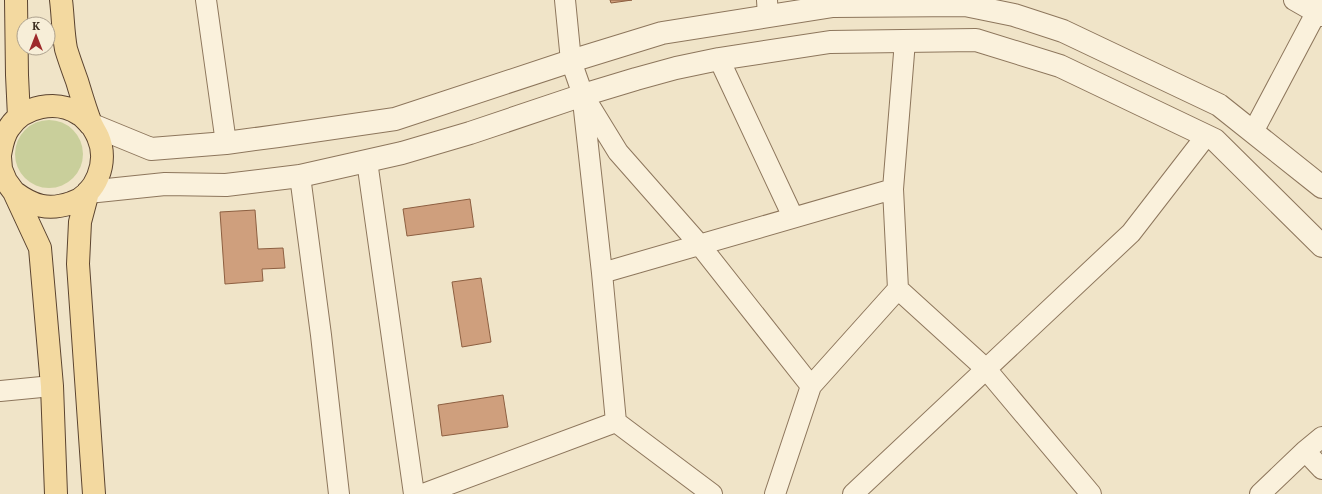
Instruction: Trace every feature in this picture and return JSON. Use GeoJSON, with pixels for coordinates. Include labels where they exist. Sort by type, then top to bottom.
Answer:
{"type":"FeatureCollection","features":[{"type":"Feature","properties":{"kind":"main road"},"geometry":{"type":"LineString","coordinates":[[16,0],[17,75],[9,127],[2,141],[0,156],[1,169],[6,181],[7,191],[40,248],[52,386],[56,494]]}},
{"type":"Feature","properties":{"kind":"main road"},"geometry":{"type":"LineString","coordinates":[[61,0],[66,48],[90,124]]}},
{"type":"Feature","properties":{"kind":"main road"},"geometry":{"type":"LineString","coordinates":[[7,191],[27,202],[43,207],[59,207],[75,202],[88,192],[96,181],[101,168],[102,154],[99,138],[90,124],[78,113],[64,107],[49,106],[33,109],[10,118]]}},
{"type":"Feature","properties":{"kind":"main road"},"geometry":{"type":"LineString","coordinates":[[88,192],[80,222],[78,264],[94,494]]}},
{"type":"Feature","properties":{"kind":"street"},"geometry":{"type":"LineString","coordinates":[[206,0],[226,143]]}},
{"type":"Feature","properties":{"kind":"street"},"geometry":{"type":"LineString","coordinates":[[565,0],[571,61],[583,95],[618,152],[698,244],[811,386]]}},
{"type":"Feature","properties":{"kind":"street"},"geometry":{"type":"LineString","coordinates":[[1253,132],[1318,10],[1294,0]]}},
{"type":"Feature","properties":{"kind":"street"},"geometry":{"type":"LineString","coordinates":[[90,124],[151,149],[226,143],[395,119],[571,61],[662,33],[768,8],[965,5],[1014,14],[1063,30],[1219,105],[1322,187]]}},
{"type":"Feature","properties":{"kind":"street"},"geometry":{"type":"LineString","coordinates":[[88,192],[165,184],[226,185],[300,176],[402,153],[470,133],[583,95],[676,68],[719,59],[830,42],[976,40],[1052,63],[1215,140],[1322,246]]}},
{"type":"Feature","properties":{"kind":"street"},"geometry":{"type":"LineString","coordinates":[[776,494],[811,386],[898,289],[893,189],[905,41]]}},
{"type":"Feature","properties":{"kind":"street"},"geometry":{"type":"LineString","coordinates":[[719,59],[793,217]]}},
{"type":"Feature","properties":{"kind":"street"},"geometry":{"type":"LineString","coordinates":[[583,95],[616,422],[712,494]]}},
{"type":"Feature","properties":{"kind":"street"},"geometry":{"type":"LineString","coordinates":[[853,494],[1131,233],[1206,136]]}},
{"type":"Feature","properties":{"kind":"street"},"geometry":{"type":"LineString","coordinates":[[367,161],[414,494]]}},
{"type":"Feature","properties":{"kind":"street"},"geometry":{"type":"LineString","coordinates":[[300,176],[321,335],[339,494]]}},
{"type":"Feature","properties":{"kind":"street"},"geometry":{"type":"LineString","coordinates":[[602,273],[698,244],[893,189]]}},
{"type":"Feature","properties":{"kind":"street"},"geometry":{"type":"LineString","coordinates":[[898,289],[986,369],[1091,494]]}},
{"type":"Feature","properties":{"kind":"street"},"geometry":{"type":"LineString","coordinates":[[0,391],[52,386]]}},
{"type":"Feature","properties":{"kind":"street"},"geometry":{"type":"LineString","coordinates":[[423,494],[616,422]]}},
{"type":"Feature","properties":{"kind":"street"},"geometry":{"type":"LineString","coordinates":[[1260,494],[1305,450],[1322,437]]}},
{"type":"Feature","properties":{"kind":"street"},"geometry":{"type":"LineString","coordinates":[[1305,450],[1322,469]]}},
{"type":"Feature","properties":{"kind":"green space"},"geometry":{"type":"Polygon","coordinates":[[[49,120],[62,123],[73,130],[80,141],[83,154],[80,167],[73,178],[62,185],[49,188],[36,185],[25,178],[18,167],[15,154],[18,141],[25,130],[36,123],[49,120]]]}},
{"type":"Feature","properties":{"kind":"building"},"geometry":{"type":"Polygon","coordinates":[[[610,0],[632,0],[611,3],[610,0]]]}},
{"type":"Feature","properties":{"kind":"building"},"geometry":{"type":"Polygon","coordinates":[[[470,199],[474,227],[407,236],[403,209],[470,199]]]}},
{"type":"Feature","properties":{"kind":"building"},"geometry":{"type":"Polygon","coordinates":[[[255,210],[258,249],[283,248],[285,268],[262,269],[263,281],[225,284],[220,212],[255,210]]]}},
{"type":"Feature","properties":{"kind":"building"},"geometry":{"type":"Polygon","coordinates":[[[481,278],[491,342],[462,347],[452,282],[481,278]]]}},
{"type":"Feature","properties":{"kind":"building"},"geometry":{"type":"Polygon","coordinates":[[[503,395],[508,427],[442,436],[438,405],[503,395]]]}}]}
